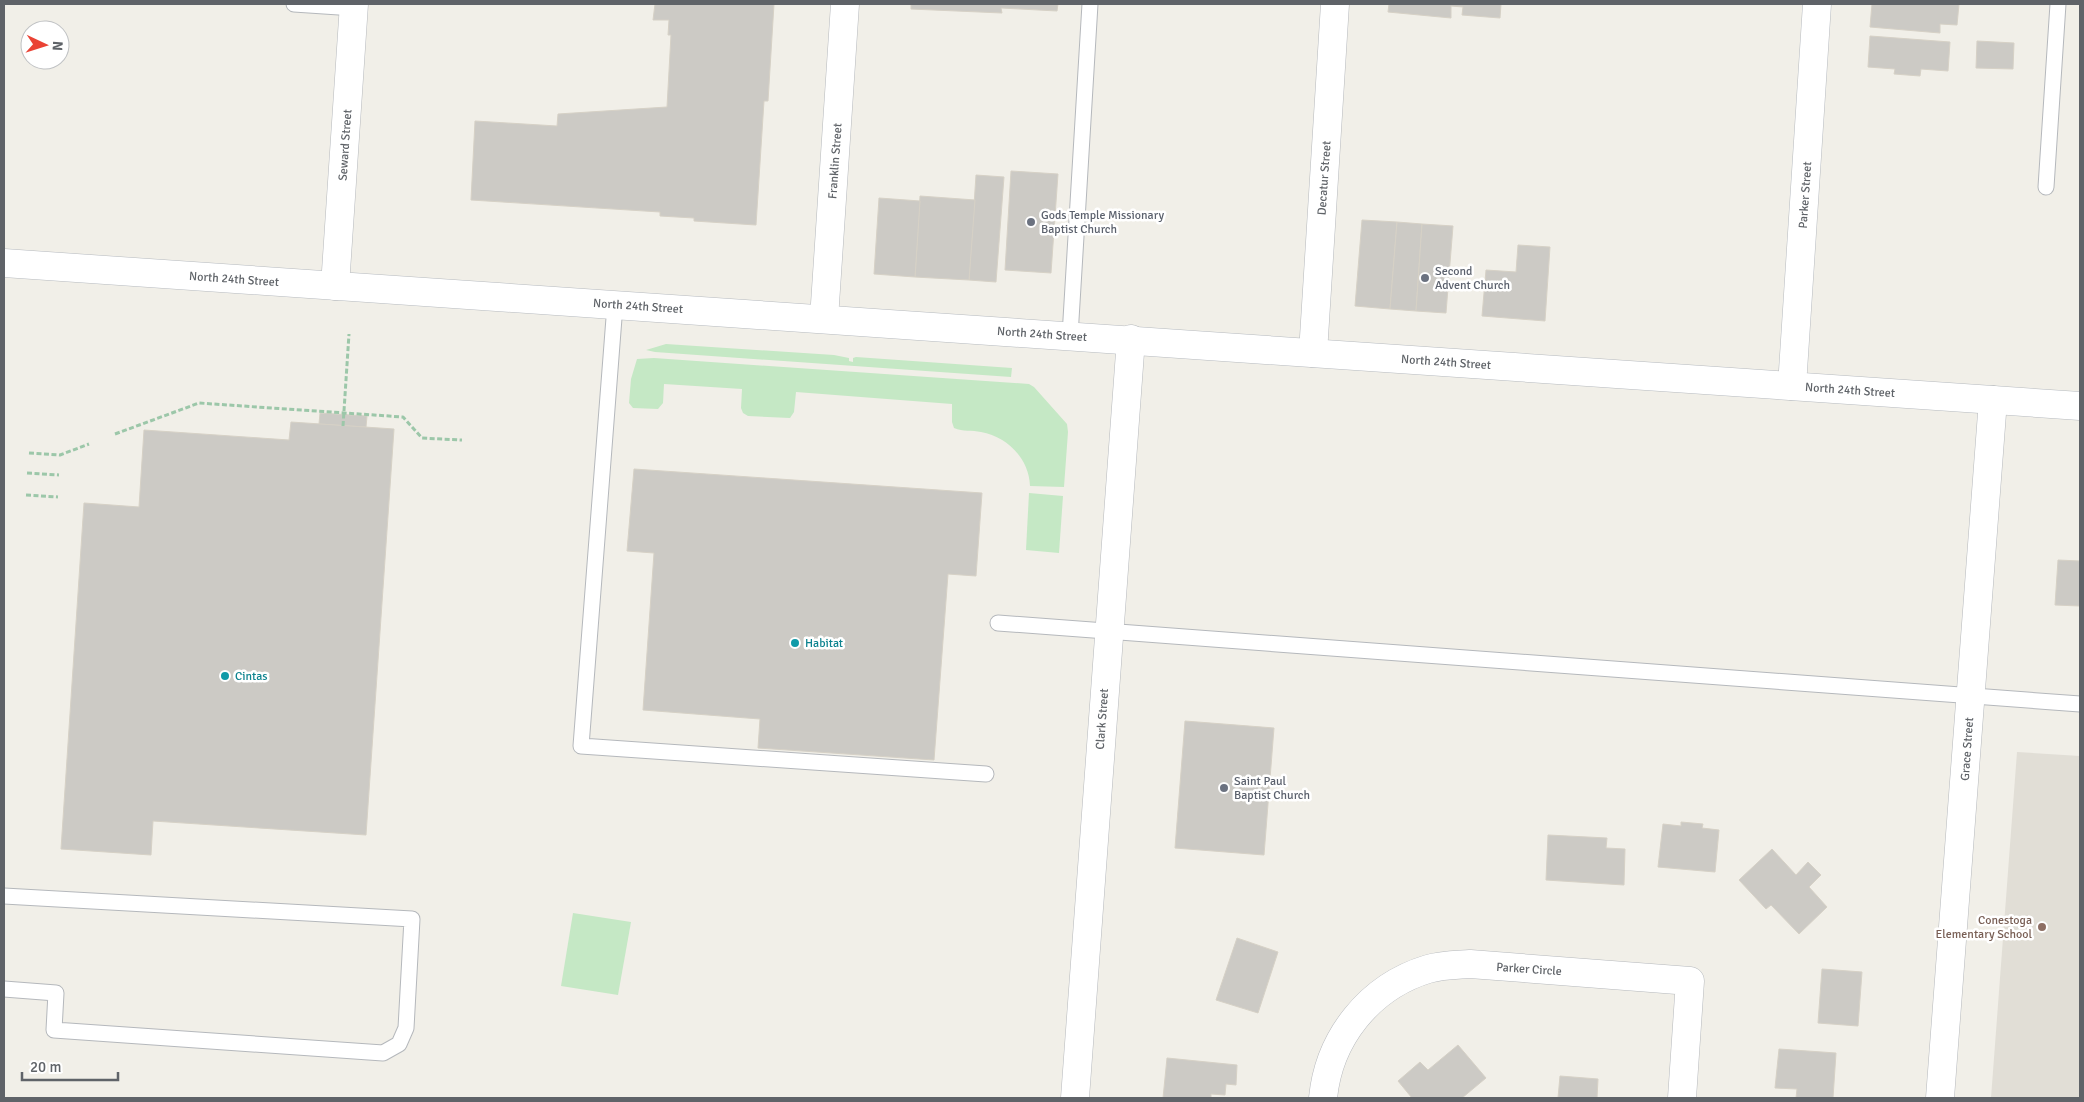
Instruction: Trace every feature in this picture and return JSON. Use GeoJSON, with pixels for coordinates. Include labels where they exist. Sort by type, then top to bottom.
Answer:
{"type":"FeatureCollection","features":[{"type":"Feature","properties":{"kind":"street","name":"Franklin Street"},"geometry":{"type":"LineString","coordinates":[[824,319],[845,4]]}},
{"type":"Feature","properties":{"kind":"street","name":"Decatur Street"},"geometry":{"type":"LineString","coordinates":[[1313,353],[1335,4]]}},
{"type":"Feature","properties":{"kind":"street","name":"Parker Street"},"geometry":{"type":"LineString","coordinates":[[1792,386],[1818,4]]}},
{"type":"Feature","properties":{"kind":"street","name":"Seward Street"},"geometry":{"type":"LineString","coordinates":[[336,286],[354,6]]}},
{"type":"Feature","properties":{"kind":"street","name":"North 24th Street"},"geometry":{"type":"LineString","coordinates":[[4,263],[2080,406]]}},
{"type":"Feature","properties":{"kind":"street","name":"Clark Street"},"geometry":{"type":"LineString","coordinates":[[1075,1098],[1131,340]]}},
{"type":"Feature","properties":{"kind":"street","name":"Grace Street"},"geometry":{"type":"LineString","coordinates":[[1940,1098],[1993,400]]}},
{"type":"Feature","properties":{"kind":"street","name":"Parker Circle"},"geometry":{"type":"LineString","coordinates":[[1323,1098],[1325,1082],[1333,1054],[1353,1020],[1364,1007],[1390,985],[1427,969],[1444,965],[1470,964],[1690,982],[1682,1098]]}},
{"type":"Feature","properties":{"kind":"lane"},"geometry":{"type":"LineString","coordinates":[[294,4],[354,6]]}},
{"type":"Feature","properties":{"kind":"lane"},"geometry":{"type":"LineString","coordinates":[[1070,336],[1090,4]]}},
{"type":"Feature","properties":{"kind":"lane"},"geometry":{"type":"LineString","coordinates":[[2046,187],[2058,4]]}},
{"type":"Feature","properties":{"kind":"lane"},"geometry":{"type":"LineString","coordinates":[[615,305],[581,746],[986,774]]}},
{"type":"Feature","properties":{"kind":"lane"},"geometry":{"type":"LineString","coordinates":[[998,623],[2080,704]]}},
{"type":"Feature","properties":{"kind":"lane"},"geometry":{"type":"LineString","coordinates":[[4,896],[412,919],[406,1028],[399,1044],[382,1053],[54,1030],[56,993],[4,989]]}},
{"type":"Feature","properties":{"kind":"path"},"geometry":{"type":"LineString","coordinates":[[343,426],[349,334]]}},
{"type":"Feature","properties":{"kind":"path"},"geometry":{"type":"LineString","coordinates":[[115,434],[199,403],[403,417],[422,438],[462,440]]}},
{"type":"Feature","properties":{"kind":"path"},"geometry":{"type":"LineString","coordinates":[[29,453],[60,455],[89,444]]}},
{"type":"Feature","properties":{"kind":"path"},"geometry":{"type":"LineString","coordinates":[[27,473],[59,475]]}},
{"type":"Feature","properties":{"kind":"path"},"geometry":{"type":"LineString","coordinates":[[26,494],[58,497]]}},
{"type":"Feature","properties":{"kind":"shaded area","name":"Conestoga Elementary School"},"geometry":{"type":"Polygon","coordinates":[[[2017,752],[2080,756],[2080,1098],[1991,1098],[2017,752]]]}},
{"type":"Feature","properties":{"kind":"green space"},"geometry":{"type":"Polygon","coordinates":[[[666,344],[834,355],[849,358],[849,361],[853,362],[853,358],[856,357],[1012,368],[1011,377],[646,350],[666,344]]]}},
{"type":"Feature","properties":{"kind":"green space"},"geometry":{"type":"Polygon","coordinates":[[[654,358],[1029,384],[1034,387],[1067,424],[1064,487],[1030,486],[1026,467],[1021,458],[1008,444],[981,432],[954,428],[952,404],[796,392],[794,412],[790,418],[748,416],[743,413],[741,408],[742,389],[664,384],[663,403],[658,409],[633,408],[629,403],[631,379],[637,359],[654,358]]]}},
{"type":"Feature","properties":{"kind":"green space"},"geometry":{"type":"Polygon","coordinates":[[[1029,493],[1063,496],[1059,553],[1026,550],[1029,493]]]}},
{"type":"Feature","properties":{"kind":"green space"},"geometry":{"type":"Polygon","coordinates":[[[573,913],[631,922],[618,995],[561,986],[573,913]]]}},
{"type":"Feature","properties":{"kind":"building"},"geometry":{"type":"Polygon","coordinates":[[[655,4],[774,4],[768,101],[764,101],[756,225],[694,221],[694,218],[660,216],[660,212],[471,200],[475,121],[557,126],[558,114],[667,107],[671,35],[668,35],[669,20],[653,20],[655,4]]]}},
{"type":"Feature","properties":{"kind":"building"},"geometry":{"type":"Polygon","coordinates":[[[911,4],[1058,4],[1057,11],[1001,8],[1002,13],[911,9],[911,4]]]}},
{"type":"Feature","properties":{"kind":"building"},"geometry":{"type":"Polygon","coordinates":[[[1389,4],[1501,4],[1500,18],[1462,15],[1463,7],[1451,6],[1451,18],[1388,12],[1389,4]]]}},
{"type":"Feature","properties":{"kind":"building"},"geometry":{"type":"Polygon","coordinates":[[[1872,4],[1959,4],[1957,25],[1940,24],[1940,33],[1870,27],[1872,4]]]}},
{"type":"Feature","properties":{"kind":"building"},"geometry":{"type":"Polygon","coordinates":[[[1870,36],[1950,42],[1948,71],[1921,69],[1920,76],[1894,74],[1895,69],[1868,67],[1870,36]]]}},
{"type":"Feature","properties":{"kind":"building"},"geometry":{"type":"Polygon","coordinates":[[[1977,41],[2014,43],[2013,69],[1976,68],[1977,41]]]}},
{"type":"Feature","properties":{"kind":"building","name":"Gods Temple Missionary Baptist Church"},"geometry":{"type":"Polygon","coordinates":[[[1011,171],[1058,174],[1051,273],[1005,270],[1011,171]]]}},
{"type":"Feature","properties":{"kind":"building"},"geometry":{"type":"Polygon","coordinates":[[[976,175],[1004,177],[996,282],[969,280],[976,175]]]}},
{"type":"Feature","properties":{"kind":"building"},"geometry":{"type":"Polygon","coordinates":[[[920,196],[975,200],[969,280],[915,277],[920,196]]]}},
{"type":"Feature","properties":{"kind":"building"},"geometry":{"type":"Polygon","coordinates":[[[879,198],[920,201],[915,277],[874,274],[879,198]]]}},
{"type":"Feature","properties":{"kind":"building"},"geometry":{"type":"Polygon","coordinates":[[[1362,220],[1397,222],[1390,309],[1355,306],[1362,220]]]}},
{"type":"Feature","properties":{"kind":"building"},"geometry":{"type":"Polygon","coordinates":[[[1397,222],[1422,224],[1416,311],[1390,309],[1397,222]]]}},
{"type":"Feature","properties":{"kind":"building"},"geometry":{"type":"Polygon","coordinates":[[[1422,224],[1453,226],[1446,313],[1416,311],[1422,224]]]}},
{"type":"Feature","properties":{"kind":"building"},"geometry":{"type":"Polygon","coordinates":[[[1518,245],[1550,247],[1545,321],[1482,316],[1486,270],[1516,272],[1518,245]]]}},
{"type":"Feature","properties":{"kind":"building"},"geometry":{"type":"Polygon","coordinates":[[[320,413],[367,416],[366,427],[319,424],[320,413]]]}},
{"type":"Feature","properties":{"kind":"building","name":"Cintas"},"geometry":{"type":"Polygon","coordinates":[[[291,422],[394,429],[366,835],[153,821],[151,855],[61,849],[84,503],[139,507],[144,430],[289,440],[291,422]]]}},
{"type":"Feature","properties":{"kind":"building","name":"Habitat"},"geometry":{"type":"Polygon","coordinates":[[[634,469],[982,493],[976,576],[948,574],[934,760],[758,748],[760,719],[643,710],[654,553],[627,551],[634,469]]]}},
{"type":"Feature","properties":{"kind":"building"},"geometry":{"type":"Polygon","coordinates":[[[2058,560],[2080,561],[2080,606],[2055,605],[2058,560]]]}},
{"type":"Feature","properties":{"kind":"building","name":"Saint Paul Baptist Church"},"geometry":{"type":"Polygon","coordinates":[[[1185,721],[1274,728],[1264,855],[1175,848],[1185,721]]]}},
{"type":"Feature","properties":{"kind":"building"},"geometry":{"type":"Polygon","coordinates":[[[1681,822],[1703,824],[1702,828],[1719,830],[1715,872],[1658,867],[1663,824],[1681,826],[1681,822]]]}},
{"type":"Feature","properties":{"kind":"building"},"geometry":{"type":"Polygon","coordinates":[[[1548,835],[1607,838],[1606,848],[1625,849],[1624,885],[1546,880],[1548,835]]]}},
{"type":"Feature","properties":{"kind":"building"},"geometry":{"type":"Polygon","coordinates":[[[1772,849],[1796,875],[1808,862],[1821,875],[1809,887],[1827,907],[1799,934],[1771,905],[1766,909],[1739,880],[1772,849]]]}},
{"type":"Feature","properties":{"kind":"building"},"geometry":{"type":"Polygon","coordinates":[[[1237,938],[1278,952],[1258,1013],[1216,1000],[1237,938]]]}},
{"type":"Feature","properties":{"kind":"building"},"geometry":{"type":"Polygon","coordinates":[[[1822,969],[1862,972],[1858,1026],[1818,1023],[1822,969]]]}},
{"type":"Feature","properties":{"kind":"building"},"geometry":{"type":"Polygon","coordinates":[[[1458,1045],[1486,1078],[1462,1098],[1412,1098],[1398,1081],[1420,1062],[1428,1070],[1458,1045]]]}},
{"type":"Feature","properties":{"kind":"building"},"geometry":{"type":"Polygon","coordinates":[[[1779,1049],[1836,1053],[1833,1098],[1796,1098],[1797,1089],[1775,1088],[1779,1049]]]}},
{"type":"Feature","properties":{"kind":"building"},"geometry":{"type":"Polygon","coordinates":[[[1167,1058],[1237,1065],[1236,1085],[1226,1084],[1225,1095],[1211,1094],[1211,1098],[1163,1098],[1167,1058]]]}},
{"type":"Feature","properties":{"kind":"building"},"geometry":{"type":"Polygon","coordinates":[[[1560,1076],[1598,1079],[1597,1098],[1558,1098],[1560,1076]]]}},
{"type":"Feature","properties":{"kind":"place","name":"Gods Temple Missionary Baptist Church"},"geometry":{"type":"Point","coordinates":[1031,222]}},
{"type":"Feature","properties":{"kind":"place","name":"Second Advent Church"},"geometry":{"type":"Point","coordinates":[1425,278]}},
{"type":"Feature","properties":{"kind":"place","name":"Habitat"},"geometry":{"type":"Point","coordinates":[795,643]}},
{"type":"Feature","properties":{"kind":"place","name":"Cintas"},"geometry":{"type":"Point","coordinates":[225,676]}},
{"type":"Feature","properties":{"kind":"place","name":"Saint Paul Baptist Church"},"geometry":{"type":"Point","coordinates":[1224,788]}},
{"type":"Feature","properties":{"kind":"place","name":"Conestoga Elementary School"},"geometry":{"type":"Point","coordinates":[2042,927]}}]}
